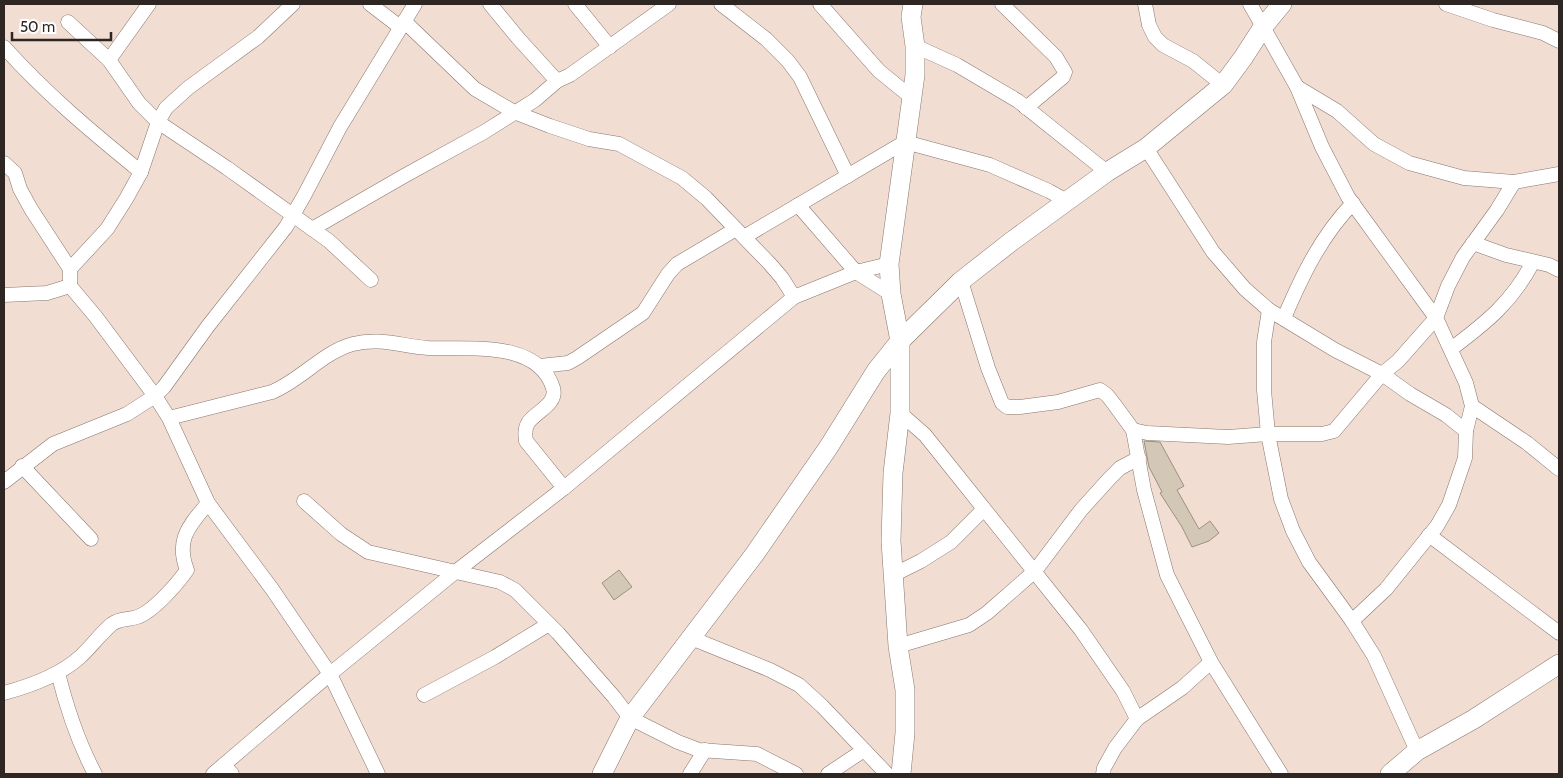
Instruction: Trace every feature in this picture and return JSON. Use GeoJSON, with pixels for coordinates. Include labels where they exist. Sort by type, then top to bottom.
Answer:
{"type":"FeatureCollection","features":[{"type":"Feature","properties":{"kind":"street"},"geometry":{"type":"LineString","coordinates":[[109,60],[149,4]]}},
{"type":"Feature","properties":{"kind":"street"},"geometry":{"type":"LineString","coordinates":[[70,269],[107,229],[126,200],[141,172],[158,122],[166,108],[188,88],[258,36],[293,4]]}},
{"type":"Feature","properties":{"kind":"street"},"geometry":{"type":"LineString","coordinates":[[370,4],[402,24],[475,89],[514,112],[590,139],[619,144],[682,178],[706,198],[740,233],[782,278],[794,297]]}},
{"type":"Feature","properties":{"kind":"street"},"geometry":{"type":"LineString","coordinates":[[4,482],[22,466],[53,444],[126,414],[155,396],[181,366],[208,326],[286,227],[340,127],[415,4]]}},
{"type":"Feature","properties":{"kind":"street"},"geometry":{"type":"LineString","coordinates":[[490,4],[557,82]]}},
{"type":"Feature","properties":{"kind":"street"},"geometry":{"type":"LineString","coordinates":[[575,4],[610,47]]}},
{"type":"Feature","properties":{"kind":"street"},"geometry":{"type":"LineString","coordinates":[[312,229],[484,132],[534,100],[669,4]]}},
{"type":"Feature","properties":{"kind":"street"},"geometry":{"type":"LineString","coordinates":[[721,4],[766,39],[788,61],[800,77],[848,176]]}},
{"type":"Feature","properties":{"kind":"street"},"geometry":{"type":"LineString","coordinates":[[820,4],[879,71],[911,96]]}},
{"type":"Feature","properties":{"kind":"street"},"geometry":{"type":"LineString","coordinates":[[1002,4],[1050,52],[1065,72],[1063,77],[1026,108]]}},
{"type":"Feature","properties":{"kind":"street"},"geometry":{"type":"LineString","coordinates":[[1145,4],[1149,25],[1155,37],[1163,45],[1193,61],[1223,85]]}},
{"type":"Feature","properties":{"kind":"street"},"geometry":{"type":"LineString","coordinates":[[1250,4],[1297,87],[1322,147],[1353,203],[1436,318],[1466,383],[1472,406],[1466,430],[1465,458],[1449,505],[1437,526],[1412,558],[1386,589],[1352,621]]}},
{"type":"Feature","properties":{"kind":"street"},"geometry":{"type":"LineString","coordinates":[[602,774],[630,718],[754,555],[828,448],[876,371],[900,341],[961,281],[1066,201],[1107,172],[1146,148],[1223,85],[1263,27],[1282,4]]}},
{"type":"Feature","properties":{"kind":"street"},"geometry":{"type":"LineString","coordinates":[[1446,4],[1493,20],[1543,33],[1559,41]]}},
{"type":"Feature","properties":{"kind":"street"},"geometry":{"type":"LineString","coordinates":[[901,774],[905,733],[905,690],[898,646],[891,542],[893,473],[900,413],[900,341],[891,294],[889,264],[915,75],[915,46],[908,8]]}},
{"type":"Feature","properties":{"kind":"street"},"geometry":{"type":"LineString","coordinates":[[68,22],[109,60],[140,102],[158,122],[191,146],[227,168],[329,241],[371,280]]}},
{"type":"Feature","properties":{"kind":"street"},"geometry":{"type":"LineString","coordinates":[[915,46],[950,62],[992,85],[1026,108],[1107,172]]}},
{"type":"Feature","properties":{"kind":"street"},"geometry":{"type":"LineString","coordinates":[[4,47],[24,70],[90,131],[141,172]]}},
{"type":"Feature","properties":{"kind":"street"},"geometry":{"type":"LineString","coordinates":[[1297,87],[1337,111],[1374,144],[1409,163],[1464,178],[1514,182],[1559,174]]}},
{"type":"Feature","properties":{"kind":"street"},"geometry":{"type":"LineString","coordinates":[[540,366],[568,362],[577,358],[642,313],[668,274],[677,264],[798,205],[906,142],[990,165],[1066,201]]}},
{"type":"Feature","properties":{"kind":"street"},"geometry":{"type":"LineString","coordinates":[[1146,148],[1212,252],[1245,289],[1269,310],[1335,350],[1382,374],[1466,430]]}},
{"type":"Feature","properties":{"kind":"street"},"geometry":{"type":"LineString","coordinates":[[4,163],[15,173],[20,188],[31,209],[70,269],[70,286],[96,317],[155,396],[169,418],[208,503],[272,589],[330,674],[378,774]]}},
{"type":"Feature","properties":{"kind":"street"},"geometry":{"type":"LineString","coordinates":[[1133,430],[1147,433],[1228,437],[1268,434],[1322,434],[1334,431],[1382,374],[1398,361],[1436,318],[1448,286],[1463,256],[1498,210],[1514,182]]}},
{"type":"Feature","properties":{"kind":"street"},"geometry":{"type":"LineString","coordinates":[[1284,318],[1305,271],[1320,246],[1336,221],[1353,203]]}},
{"type":"Feature","properties":{"kind":"street"},"geometry":{"type":"LineString","coordinates":[[798,205],[856,272],[891,294]]}},
{"type":"Feature","properties":{"kind":"street"},"geometry":{"type":"LineString","coordinates":[[1473,243],[1533,262],[1549,265],[1559,270]]}},
{"type":"Feature","properties":{"kind":"street"},"geometry":{"type":"LineString","coordinates":[[1451,348],[1500,309],[1522,283],[1533,262]]}},
{"type":"Feature","properties":{"kind":"street"},"geometry":{"type":"LineString","coordinates":[[213,774],[228,769],[330,674],[454,573],[564,488],[794,297],[856,272],[889,264]]}},
{"type":"Feature","properties":{"kind":"street"},"geometry":{"type":"LineString","coordinates":[[961,281],[988,368],[1002,403],[1007,407],[1020,407],[1058,402],[1100,390],[1110,399],[1133,430],[1144,490],[1167,575],[1212,662],[1281,774]]}},
{"type":"Feature","properties":{"kind":"street"},"geometry":{"type":"LineString","coordinates":[[4,294],[48,293],[70,286]]}},
{"type":"Feature","properties":{"kind":"street"},"geometry":{"type":"LineString","coordinates":[[1269,310],[1264,342],[1264,390],[1268,434],[1281,499],[1292,531],[1309,562],[1352,621],[1374,656],[1417,752]]}},
{"type":"Feature","properties":{"kind":"street"},"geometry":{"type":"LineString","coordinates":[[169,418],[272,392],[286,386],[329,354],[352,344],[376,340],[429,348],[456,347],[505,351],[540,366],[553,386],[554,394],[550,402],[528,423],[525,432],[526,441],[564,488]]}},
{"type":"Feature","properties":{"kind":"street"},"geometry":{"type":"LineString","coordinates":[[1472,406],[1527,443],[1559,469]]}},
{"type":"Feature","properties":{"kind":"street"},"geometry":{"type":"LineString","coordinates":[[900,413],[925,435],[1081,630],[1123,692],[1137,719]]}},
{"type":"Feature","properties":{"kind":"street"},"geometry":{"type":"LineString","coordinates":[[898,646],[970,625],[987,612],[1035,571],[1081,510],[1109,478],[1120,468],[1139,458]]}},
{"type":"Feature","properties":{"kind":"street"},"geometry":{"type":"LineString","coordinates":[[22,466],[91,539]]}},
{"type":"Feature","properties":{"kind":"street"},"geometry":{"type":"LineString","coordinates":[[304,501],[341,534],[368,552],[500,582],[515,590],[549,624],[608,690],[630,718],[678,742],[699,750],[757,754],[796,774]]}},
{"type":"Feature","properties":{"kind":"street"},"geometry":{"type":"LineString","coordinates":[[4,693],[58,673],[80,657],[119,619],[138,617],[148,610],[181,578],[186,570],[182,549],[186,531],[208,503]]}},
{"type":"Feature","properties":{"kind":"street"},"geometry":{"type":"LineString","coordinates":[[893,575],[952,542],[984,509]]}},
{"type":"Feature","properties":{"kind":"street"},"geometry":{"type":"LineString","coordinates":[[1429,535],[1559,633]]}},
{"type":"Feature","properties":{"kind":"street"},"geometry":{"type":"LineString","coordinates":[[424,696],[495,657],[549,624]]}},
{"type":"Feature","properties":{"kind":"street"},"geometry":{"type":"LineString","coordinates":[[690,638],[770,670],[799,684],[887,774]]}},
{"type":"Feature","properties":{"kind":"street"},"geometry":{"type":"LineString","coordinates":[[1103,774],[1104,768],[1115,748],[1137,719],[1182,688],[1212,662]]}},
{"type":"Feature","properties":{"kind":"street"},"geometry":{"type":"LineString","coordinates":[[1390,774],[1417,752],[1474,719],[1559,664]]}},
{"type":"Feature","properties":{"kind":"street"},"geometry":{"type":"LineString","coordinates":[[58,673],[67,710],[82,749],[95,774]]}},
{"type":"Feature","properties":{"kind":"street"},"geometry":{"type":"LineString","coordinates":[[690,774],[705,750]]}},
{"type":"Feature","properties":{"kind":"street"},"geometry":{"type":"LineString","coordinates":[[828,774],[864,750]]}},
{"type":"Feature","properties":{"kind":"building"},"geometry":{"type":"Polygon","coordinates":[[[1144,441],[1160,442],[1184,486],[1177,490],[1199,529],[1210,521],[1219,533],[1209,541],[1192,547],[1182,527],[1160,493],[1162,492],[1149,467],[1144,441]]]}},
{"type":"Feature","properties":{"kind":"building"},"geometry":{"type":"Polygon","coordinates":[[[619,570],[632,587],[614,600],[602,583],[619,570]]]}}]}
